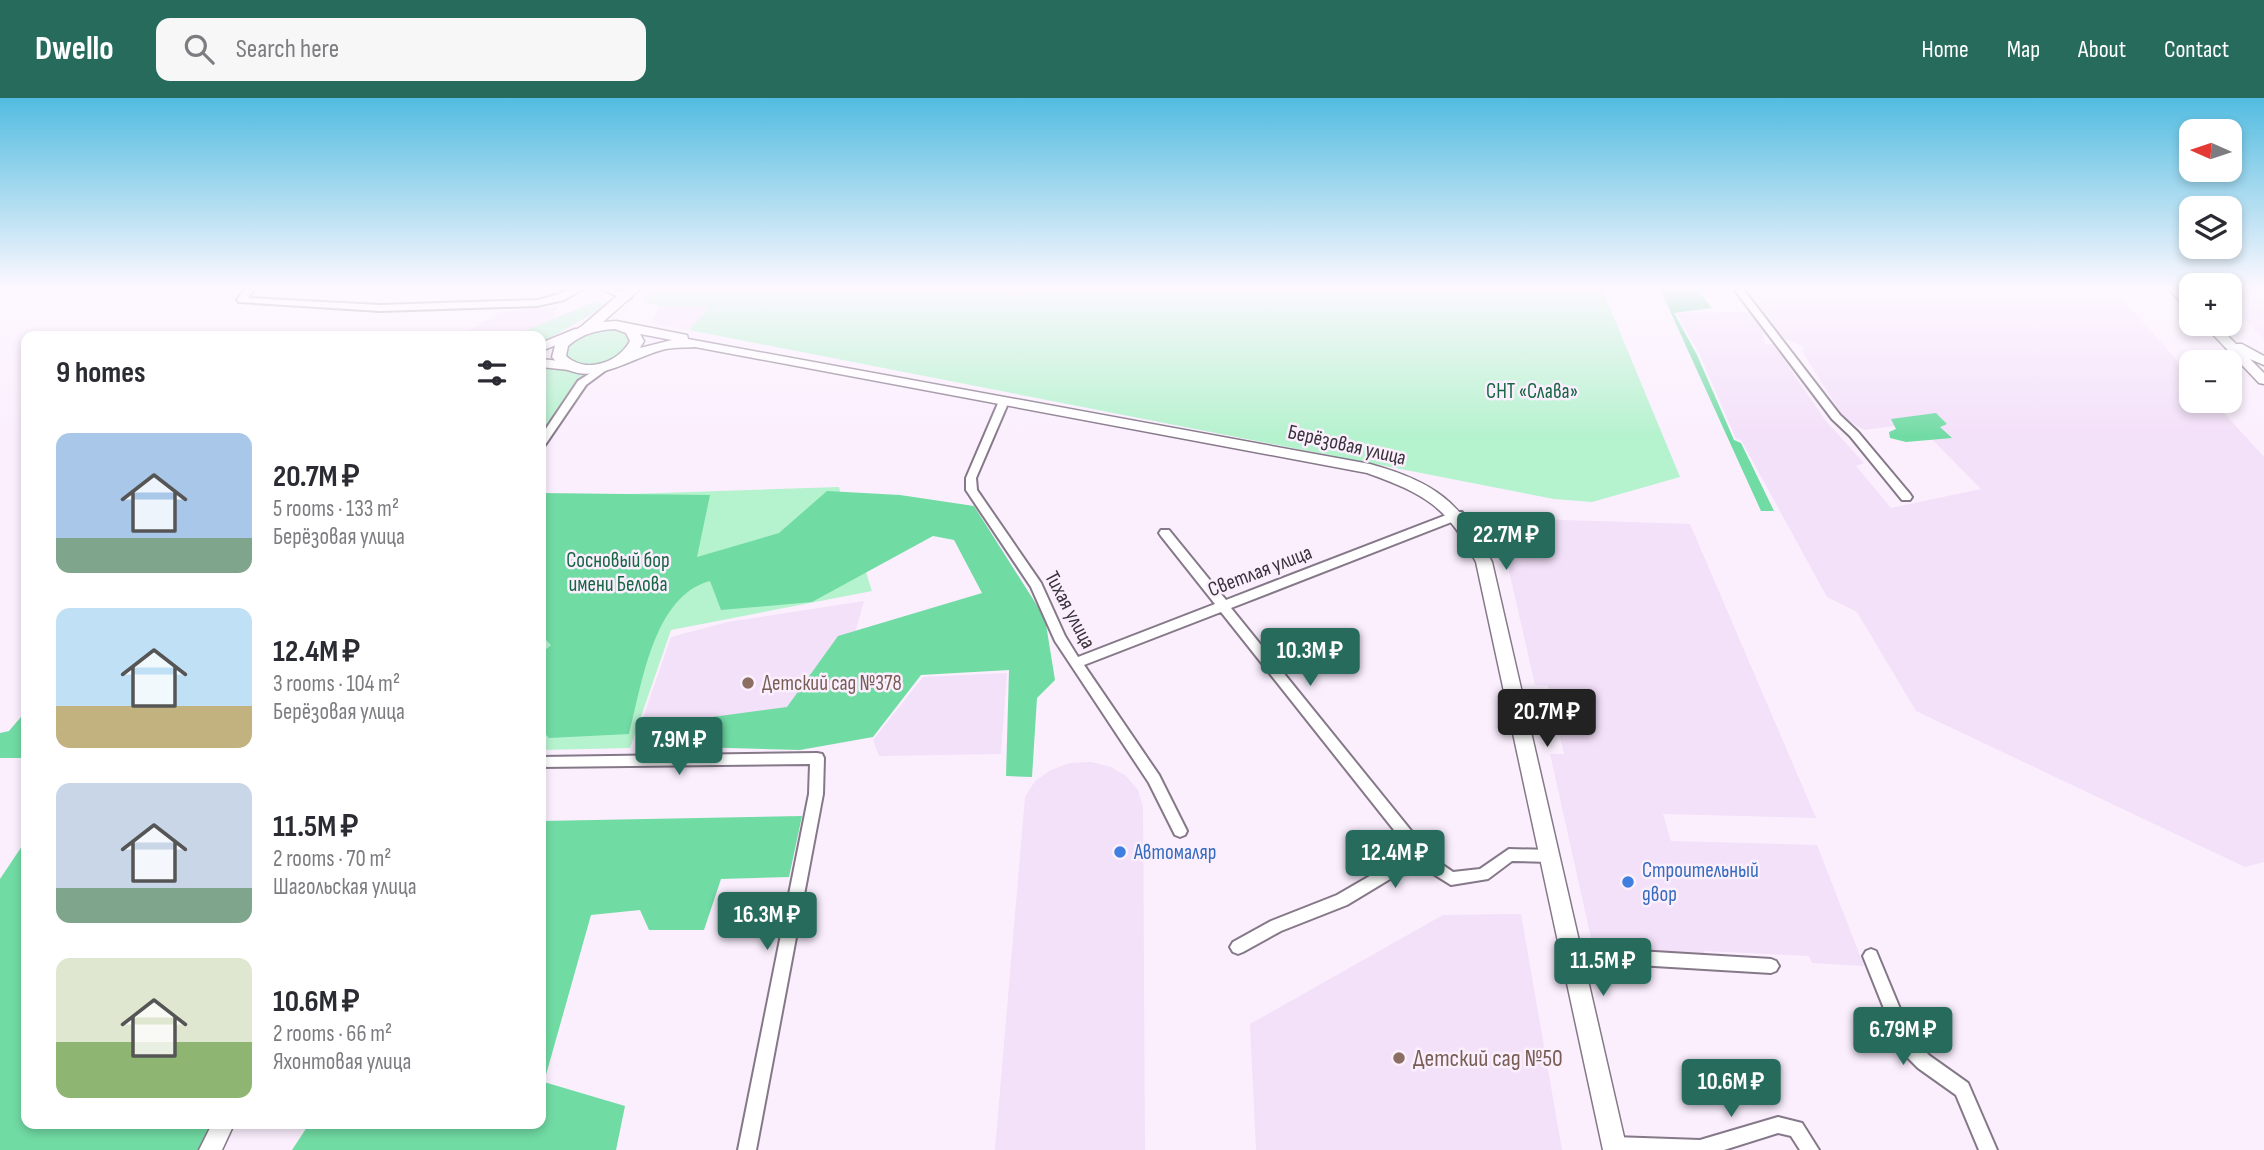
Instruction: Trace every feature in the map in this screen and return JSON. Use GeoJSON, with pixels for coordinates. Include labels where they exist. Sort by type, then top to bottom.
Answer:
{"type":"FeatureCollection","features":[{"type":"Feature","properties":{"kind":"main road"},"geometry":{"type":"LineString","coordinates":[[573,338],[558,351],[559,357],[569,366],[606,366]]}},
{"type":"Feature","properties":{"kind":"main road"},"geometry":{"type":"LineString","coordinates":[[622,360],[630,354],[638,341],[636,338]]}},
{"type":"Feature","properties":{"kind":"main road","name":"Берёзовая улица"},"geometry":{"type":"LineString","coordinates":[[683,338],[695,343],[1370,469],[1418,486],[1440,498],[1468,529],[1484,562],[1614,1148]]}},
{"type":"Feature","properties":{"kind":"main road","name":"Берёзовая улица"},"geometry":{"type":"LineString","coordinates":[[606,366],[662,345],[695,343]]}},
{"type":"Feature","properties":{"kind":"street"},"geometry":{"type":"LineString","coordinates":[[546,345],[563,338]]}},
{"type":"Feature","properties":{"kind":"street"},"geometry":{"type":"LineString","coordinates":[[1776,338],[1836,417],[1854,434],[1906,498]]}},
{"type":"Feature","properties":{"kind":"street"},"geometry":{"type":"LineString","coordinates":[[2223,338],[2264,380]]}},
{"type":"Feature","properties":{"kind":"street"},"geometry":{"type":"LineString","coordinates":[[2226,341],[2264,361]]}},
{"type":"Feature","properties":{"kind":"street"},"geometry":{"type":"LineString","coordinates":[[546,364],[569,366]]}},
{"type":"Feature","properties":{"kind":"street"},"geometry":{"type":"LineString","coordinates":[[546,436],[582,383],[606,366]]}},
{"type":"Feature","properties":{"kind":"street","name":"Тихая улица"},"geometry":{"type":"LineString","coordinates":[[1004,401],[971,478],[972,490],[1037,586],[1059,638],[1154,779],[1180,831]]}},
{"type":"Feature","properties":{"kind":"street","name":"Светлая улица"},"geometry":{"type":"LineString","coordinates":[[1076,663],[1458,515]]}},
{"type":"Feature","properties":{"kind":"street"},"geometry":{"type":"LineString","coordinates":[[1165,533],[1429,863],[1451,879],[1483,875],[1509,855],[1550,856]]}},
{"type":"Feature","properties":{"kind":"street"},"geometry":{"type":"LineString","coordinates":[[546,762],[817,758],[817,794],[747,1150]]}},
{"type":"Feature","properties":{"kind":"street"},"geometry":{"type":"LineString","coordinates":[[1238,947],[1276,926],[1342,900],[1392,870],[1429,863]]}},
{"type":"Feature","properties":{"kind":"street"},"geometry":{"type":"LineString","coordinates":[[1572,954],[1771,966]]}},
{"type":"Feature","properties":{"kind":"street"},"geometry":{"type":"LineString","coordinates":[[1871,956],[1907,1045],[1924,1062],[1962,1089],[1988,1150]]}},
{"type":"Feature","properties":{"kind":"street"},"geometry":{"type":"LineString","coordinates":[[1614,1148],[1700,1149],[1778,1125],[1796,1129],[1810,1150]]}},
{"type":"Feature","properties":{"kind":"street"},"geometry":{"type":"LineString","coordinates":[[210,1150],[220,1129]]}},
{"type":"Feature","properties":{"kind":"shaded area"},"geometry":{"type":"Polygon","coordinates":[[[1690,338],[1764,338],[1765,344],[1773,344],[1826,421],[1864,463],[1856,466],[1891,508],[1981,489],[1916,423],[1864,430],[1845,419],[1803,353],[1803,346],[1783,338],[2157,338],[2179,363],[2179,413],[2224,413],[2264,457],[2264,862],[2245,867],[1916,711],[1857,612],[1827,597],[1741,440],[1736,439],[1690,338]]]}},
{"type":"Feature","properties":{"kind":"shaded area"},"geometry":{"type":"Polygon","coordinates":[[[1497,518],[1690,524],[1816,818],[1663,814],[1671,841],[1817,845],[1864,966],[1812,963],[1809,956],[1704,951],[1706,959],[1618,954],[1593,947],[1550,754],[1564,754],[1548,686],[1535,685],[1497,518]]]}},
{"type":"Feature","properties":{"kind":"shaded area","name":"Детский сад №378"},"geometry":{"type":"Polygon","coordinates":[[[864,601],[828,729],[638,732],[671,637],[728,622],[864,601]]]}},
{"type":"Feature","properties":{"kind":"shaded area"},"geometry":{"type":"Polygon","coordinates":[[[1007,673],[1001,754],[879,756],[873,740],[923,677],[1007,673]]]}},
{"type":"Feature","properties":{"kind":"shaded area"},"geometry":{"type":"Polygon","coordinates":[[[1091,762],[1111,767],[1126,776],[1138,790],[1143,807],[1145,1150],[995,1150],[1025,797],[1035,781],[1051,770],[1070,763],[1091,762]]]}},
{"type":"Feature","properties":{"kind":"shaded area","name":"Детский сад №50"},"geometry":{"type":"Polygon","coordinates":[[[1521,914],[1562,1150],[1256,1150],[1250,1024],[1443,915],[1521,914]]]}},
{"type":"Feature","properties":{"kind":"green space"},"geometry":{"type":"Polygon","coordinates":[[[579,338],[629,338],[630,346],[608,361],[583,365],[567,357],[569,344],[579,338]]]}},
{"type":"Feature","properties":{"kind":"green space","name":"СНТ «Слава»"},"geometry":{"type":"Polygon","coordinates":[[[730,338],[1622,338],[1680,477],[1592,502],[1554,499],[730,338]]]}},
{"type":"Feature","properties":{"kind":"green space"},"geometry":{"type":"Polygon","coordinates":[[[1682,338],[1688,338],[1697,355],[1734,440],[1741,443],[1774,511],[1761,511],[1682,338]]]}},
{"type":"Feature","properties":{"kind":"green space"},"geometry":{"type":"Polygon","coordinates":[[[546,366],[585,374],[546,430],[546,366]]]}},
{"type":"Feature","properties":{"kind":"green space"},"geometry":{"type":"Polygon","coordinates":[[[1936,413],[1947,424],[1940,427],[1952,438],[1906,442],[1890,438],[1889,432],[1896,429],[1891,419],[1936,413]]]}},
{"type":"Feature","properties":{"kind":"green space","name":"Сосновый бор имени Белова"},"geometry":{"type":"Polygon","coordinates":[[[839,487],[872,591],[671,630],[630,748],[546,750],[546,497],[839,487]]]}},
{"type":"Feature","properties":{"kind":"green space"},"geometry":{"type":"Polygon","coordinates":[[[827,491],[900,495],[974,506],[1045,618],[1055,680],[1037,698],[1032,777],[1006,776],[1009,670],[921,675],[873,737],[800,750],[693,747],[705,718],[787,707],[838,636],[982,593],[954,540],[933,536],[812,602],[721,610],[710,581],[691,590],[675,604],[653,645],[629,734],[549,738],[546,735],[546,650],[551,645],[546,640],[546,493],[710,495],[697,557],[779,533],[827,491]]]}},
{"type":"Feature","properties":{"kind":"green space"},"geometry":{"type":"Polygon","coordinates":[[[21,717],[21,758],[0,758],[0,733],[9,731],[21,717]]]}},
{"type":"Feature","properties":{"kind":"green space"},"geometry":{"type":"Polygon","coordinates":[[[802,816],[789,877],[721,879],[704,930],[649,930],[640,910],[591,915],[546,1075],[546,821],[802,816]]]}},
{"type":"Feature","properties":{"kind":"green space"},"geometry":{"type":"Polygon","coordinates":[[[21,848],[21,1129],[210,1129],[199,1150],[0,1150],[0,879],[21,848]]]}},
{"type":"Feature","properties":{"kind":"green space"},"geometry":{"type":"Polygon","coordinates":[[[546,1083],[625,1106],[616,1150],[292,1150],[306,1129],[546,1129],[546,1083]]]}},
{"type":"Feature","properties":{"kind":"place","name":"Детский сад №378"},"geometry":{"type":"Point","coordinates":[748,683]}},
{"type":"Feature","properties":{"kind":"place","name":"Автомаляр"},"geometry":{"type":"Point","coordinates":[1120,852]}},
{"type":"Feature","properties":{"kind":"place","name":"Строительный двор"},"geometry":{"type":"Point","coordinates":[1628,882]}},
{"type":"Feature","properties":{"kind":"place","name":"Детский сад №50"},"geometry":{"type":"Point","coordinates":[1399,1058]}}]}
